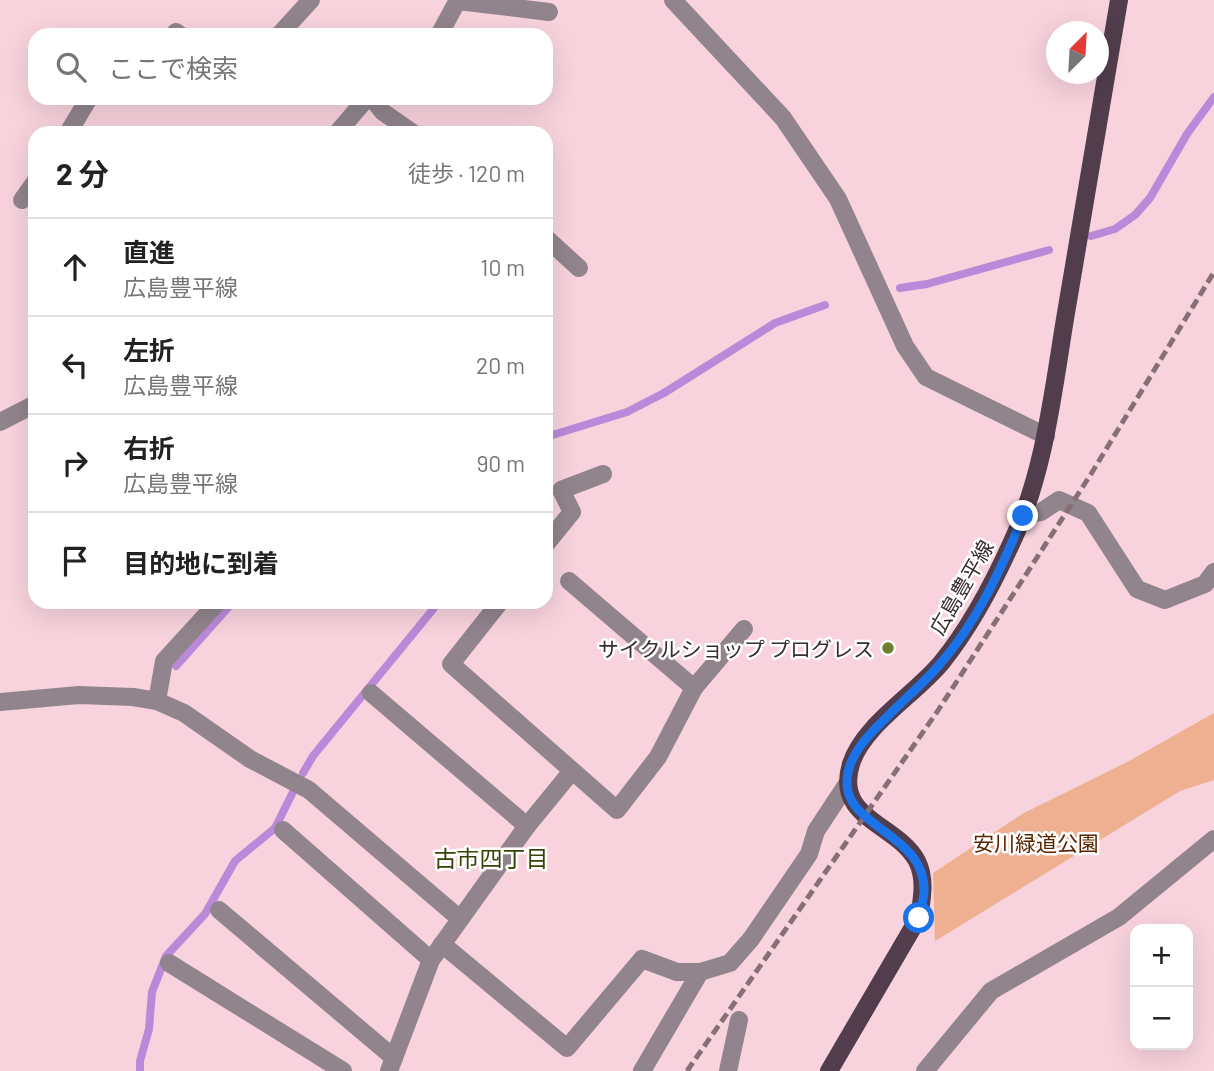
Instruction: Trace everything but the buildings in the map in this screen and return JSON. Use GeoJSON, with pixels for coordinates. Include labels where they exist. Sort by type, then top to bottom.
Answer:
{"type":"FeatureCollection","features":[{"type":"Feature","properties":{"kind":"main road","name":"広島豊平線"},"geometry":{"type":"LineString","coordinates":[[846,784],[851,762],[868,736],[939,665],[967,630],[1023,516],[1046,436],[1119,0]]}},
{"type":"Feature","properties":{"kind":"main road"},"geometry":{"type":"LineString","coordinates":[[829,1071],[919,918],[924,890],[917,861],[903,844],[853,804],[846,784]]}},
{"type":"Feature","properties":{"kind":"street"},"geometry":{"type":"LineString","coordinates":[[285,28],[311,0]]}},
{"type":"Feature","properties":{"kind":"street"},"geometry":{"type":"LineString","coordinates":[[443,28],[458,0],[549,12]]}},
{"type":"Feature","properties":{"kind":"street"},"geometry":{"type":"LineString","coordinates":[[673,0],[783,118],[838,200],[905,346],[926,377],[1046,436]]}},
{"type":"Feature","properties":{"kind":"street"},"geometry":{"type":"LineString","coordinates":[[73,126],[85,105]]}},
{"type":"Feature","properties":{"kind":"street"},"geometry":{"type":"LineString","coordinates":[[344,126],[363,105]]}},
{"type":"Feature","properties":{"kind":"street"},"geometry":{"type":"LineString","coordinates":[[376,105],[403,126]]}},
{"type":"Feature","properties":{"kind":"street"},"geometry":{"type":"LineString","coordinates":[[22,200],[28,192]]}},
{"type":"Feature","properties":{"kind":"street"},"geometry":{"type":"LineString","coordinates":[[553,244],[579,268]]}},
{"type":"Feature","properties":{"kind":"street"},"geometry":{"type":"LineString","coordinates":[[0,422],[28,408]]}},
{"type":"Feature","properties":{"kind":"street"},"geometry":{"type":"LineString","coordinates":[[553,535],[572,512],[561,490],[603,474]]}},
{"type":"Feature","properties":{"kind":"street"},"geometry":{"type":"LineString","coordinates":[[1023,516],[1041,512],[1059,500],[1088,513],[1137,589],[1165,600],[1205,584],[1214,572]]}},
{"type":"Feature","properties":{"kind":"street"},"geometry":{"type":"LineString","coordinates":[[569,581],[694,688]]}},
{"type":"Feature","properties":{"kind":"street"},"geometry":{"type":"LineString","coordinates":[[157,701],[164,661],[212,609]]}},
{"type":"Feature","properties":{"kind":"street"},"geometry":{"type":"LineString","coordinates":[[494,609],[450,664],[617,810],[658,757],[694,688],[744,629]]}},
{"type":"Feature","properties":{"kind":"street"},"geometry":{"type":"LineString","coordinates":[[372,693],[527,826]]}},
{"type":"Feature","properties":{"kind":"street"},"geometry":{"type":"LineString","coordinates":[[0,702],[79,695],[157,701],[184,713],[250,759],[309,790],[459,918]]}},
{"type":"Feature","properties":{"kind":"street"},"geometry":{"type":"LineString","coordinates":[[219,910],[391,1065],[431,960],[527,826],[572,771]]}},
{"type":"Feature","properties":{"kind":"street"},"geometry":{"type":"LineString","coordinates":[[442,944],[567,1048],[642,959],[677,972],[700,972],[730,962],[751,939],[809,854],[816,831],[846,784]]}},
{"type":"Feature","properties":{"kind":"street"},"geometry":{"type":"LineString","coordinates":[[283,830],[431,960]]}},
{"type":"Feature","properties":{"kind":"street"},"geometry":{"type":"LineString","coordinates":[[925,1071],[991,991],[1119,917],[1214,839]]}},
{"type":"Feature","properties":{"kind":"street"},"geometry":{"type":"LineString","coordinates":[[169,963],[343,1071]]}},
{"type":"Feature","properties":{"kind":"street"},"geometry":{"type":"LineString","coordinates":[[642,1071],[700,972]]}},
{"type":"Feature","properties":{"kind":"street"},"geometry":{"type":"LineString","coordinates":[[728,1071],[739,1020]]}},
{"type":"Feature","properties":{"kind":"green space","name":"安川緑道公園"},"geometry":{"type":"Polygon","coordinates":[[[1214,713],[1214,780],[1180,791],[935,941],[933,873],[1022,814],[1129,761],[1214,713]]]}},
{"type":"Feature","properties":{"kind":"waterway"},"geometry":{"type":"LineString","coordinates":[[1091,236],[1115,229],[1135,215],[1150,198],[1187,134],[1214,97]]}},
{"type":"Feature","properties":{"kind":"waterway"},"geometry":{"type":"LineString","coordinates":[[900,288],[927,284],[1049,250]]}},
{"type":"Feature","properties":{"kind":"waterway"},"geometry":{"type":"LineString","coordinates":[[553,435],[627,412],[664,393],[775,323],[825,305]]}},
{"type":"Feature","properties":{"kind":"waterway"},"geometry":{"type":"LineString","coordinates":[[176,666],[227,609]]}},
{"type":"Feature","properties":{"kind":"waterway"},"geometry":{"type":"LineString","coordinates":[[303,773],[313,756],[433,609]]}},
{"type":"Feature","properties":{"kind":"waterway"},"geometry":{"type":"LineString","coordinates":[[140,1071],[149,1029],[152,992],[166,956],[205,914],[235,861],[275,828],[293,792]]}},
{"type":"Feature","properties":{"kind":"railway"},"geometry":{"type":"LineString","coordinates":[[687,1071],[937,712],[1091,474],[1214,272]]}},
{"type":"Feature","properties":{"kind":"place","name":"サイクルショップ プログレス"},"geometry":{"type":"Point","coordinates":[888,648]}},
{"type":"Feature","properties":{"kind":"district","name":"古市四丁目"},"geometry":{"type":"Point","coordinates":[491,858]}},
{"type":"Feature","properties":{"kind":"route"},"geometry":{"type":"LineString","coordinates":[[919,918],[924,890],[917,861],[903,844],[853,804],[846,784],[851,762],[868,736],[939,665],[967,630],[992,584],[1023,516]]}}]}
